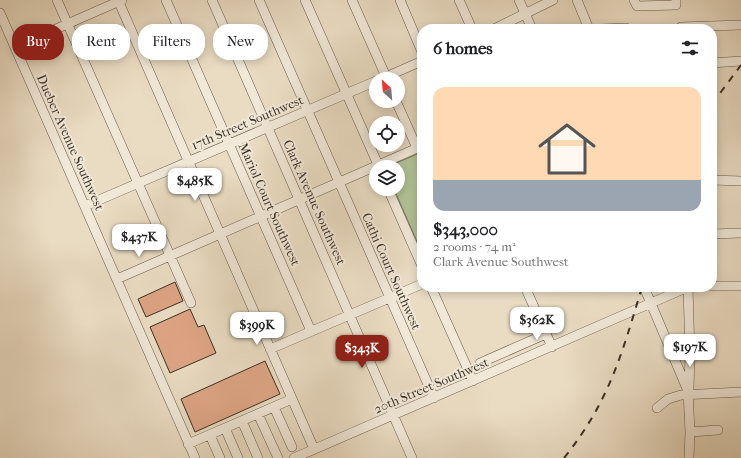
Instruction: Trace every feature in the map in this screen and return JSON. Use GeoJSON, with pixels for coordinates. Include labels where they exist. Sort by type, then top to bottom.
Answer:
{"type":"FeatureCollection","features":[{"type":"Feature","properties":{"kind":"street"},"geometry":{"type":"LineString","coordinates":[[57,0],[191,303]]}},
{"type":"Feature","properties":{"kind":"street","name":"Mariol Court Southwest"},"geometry":{"type":"LineString","coordinates":[[166,0],[311,331]]}},
{"type":"Feature","properties":{"kind":"street","name":"Clark Avenue Southwest"},"geometry":{"type":"LineString","coordinates":[[212,0],[412,458]]}},
{"type":"Feature","properties":{"kind":"street","name":"Cathi Court Southwest"},"geometry":{"type":"LineString","coordinates":[[259,0],[434,398]]}},
{"type":"Feature","properties":{"kind":"street"},"geometry":{"type":"LineString","coordinates":[[305,0],[375,160]]}},
{"type":"Feature","properties":{"kind":"street"},"geometry":{"type":"LineString","coordinates":[[352,0],[382,72]]}},
{"type":"Feature","properties":{"kind":"street"},"geometry":{"type":"LineString","coordinates":[[400,0],[417,40]]}},
{"type":"Feature","properties":{"kind":"street"},"geometry":{"type":"LineString","coordinates":[[459,0],[470,24]]}},
{"type":"Feature","properties":{"kind":"street"},"geometry":{"type":"LineString","coordinates":[[519,0],[530,24]]}},
{"type":"Feature","properties":{"kind":"street"},"geometry":{"type":"LineString","coordinates":[[504,24],[553,0]]}},
{"type":"Feature","properties":{"kind":"street"},"geometry":{"type":"LineString","coordinates":[[576,0],[587,24]]}},
{"type":"Feature","properties":{"kind":"street"},"geometry":{"type":"LineString","coordinates":[[634,0],[637,6],[676,5],[676,0]]}},
{"type":"Feature","properties":{"kind":"street"},"geometry":{"type":"LineString","coordinates":[[64,26],[119,1],[314,449]]}},
{"type":"Feature","properties":{"kind":"street","name":"Dueber Avenue Southwest"},"geometry":{"type":"LineString","coordinates":[[0,13],[12,40]]}},
{"type":"Feature","properties":{"kind":"street"},"geometry":{"type":"LineString","coordinates":[[717,25],[741,25]]}},
{"type":"Feature","properties":{"kind":"street","name":"Dueber Avenue Southwest"},"geometry":{"type":"LineString","coordinates":[[21,60],[195,458]]}},
{"type":"Feature","properties":{"kind":"street"},"geometry":{"type":"LineString","coordinates":[[717,63],[741,61]]}},
{"type":"Feature","properties":{"kind":"street"},"geometry":{"type":"LineString","coordinates":[[397,72],[417,63]]}},
{"type":"Feature","properties":{"kind":"street","name":"17th Street Southwest"},"geometry":{"type":"LineString","coordinates":[[85,206],[369,84]]}},
{"type":"Feature","properties":{"kind":"street"},"geometry":{"type":"LineString","coordinates":[[400,108],[417,141]]}},
{"type":"Feature","properties":{"kind":"street"},"geometry":{"type":"LineString","coordinates":[[391,160],[417,148]]}},
{"type":"Feature","properties":{"kind":"street"},"geometry":{"type":"LineString","coordinates":[[117,279],[369,170]]}},
{"type":"Feature","properties":{"kind":"street"},"geometry":{"type":"LineString","coordinates":[[717,180],[741,181]]}},
{"type":"Feature","properties":{"kind":"street"},"geometry":{"type":"LineString","coordinates":[[391,196],[417,255]]}},
{"type":"Feature","properties":{"kind":"street"},"geometry":{"type":"LineString","coordinates":[[717,234],[741,233]]}},
{"type":"Feature","properties":{"kind":"street"},"geometry":{"type":"LineString","coordinates":[[270,349],[417,286]]}},
{"type":"Feature","properties":{"kind":"street"},"geometry":{"type":"LineString","coordinates":[[717,286],[741,286]]}},
{"type":"Feature","properties":{"kind":"street"},"geometry":{"type":"LineString","coordinates":[[433,292],[473,381]]}},
{"type":"Feature","properties":{"kind":"street"},"geometry":{"type":"LineString","coordinates":[[527,292],[552,347]]}},
{"type":"Feature","properties":{"kind":"street"},"geometry":{"type":"LineString","coordinates":[[646,292],[685,381],[688,394]]}},
{"type":"Feature","properties":{"kind":"street","name":"20th Street Southwest"},"geometry":{"type":"LineString","coordinates":[[294,458],[676,292]]}},
{"type":"Feature","properties":{"kind":"street"},"geometry":{"type":"LineString","coordinates":[[688,292],[690,355],[688,394],[690,432],[689,458]]}},
{"type":"Feature","properties":{"kind":"street"},"geometry":{"type":"LineString","coordinates":[[480,363],[546,334]]}},
{"type":"Feature","properties":{"kind":"street"},"geometry":{"type":"LineString","coordinates":[[492,358],[498,370]]}},
{"type":"Feature","properties":{"kind":"street"},"geometry":{"type":"LineString","coordinates":[[657,408],[671,398],[688,394],[741,392]]}},
{"type":"Feature","properties":{"kind":"street"},"geometry":{"type":"LineString","coordinates":[[188,444],[242,422],[292,399]]}},
{"type":"Feature","properties":{"kind":"street"},"geometry":{"type":"LineString","coordinates":[[274,407],[292,447]]}},
{"type":"Feature","properties":{"kind":"street"},"geometry":{"type":"LineString","coordinates":[[258,414],[278,458]]}},
{"type":"Feature","properties":{"kind":"street"},"geometry":{"type":"LineString","coordinates":[[242,422],[258,458]]}},
{"type":"Feature","properties":{"kind":"street"},"geometry":{"type":"LineString","coordinates":[[225,428],[238,458]]}},
{"type":"Feature","properties":{"kind":"street"},"geometry":{"type":"LineString","coordinates":[[690,432],[718,430]]}},
{"type":"Feature","properties":{"kind":"street"},"geometry":{"type":"LineString","coordinates":[[210,435],[220,458]]}},
{"type":"Feature","properties":{"kind":"green space"},"geometry":{"type":"Polygon","coordinates":[[[417,154],[417,242],[397,196],[405,196],[405,160],[403,160],[417,154]]]}},
{"type":"Feature","properties":{"kind":"building"},"geometry":{"type":"Polygon","coordinates":[[[175,282],[183,301],[146,317],[138,299],[175,282]]]}},
{"type":"Feature","properties":{"kind":"building"},"geometry":{"type":"Polygon","coordinates":[[[190,309],[198,327],[204,325],[216,353],[170,373],[150,327],[190,309]]]}},
{"type":"Feature","properties":{"kind":"building"},"geometry":{"type":"Polygon","coordinates":[[[265,361],[280,394],[195,432],[181,399],[265,361]]]}},
{"type":"Feature","properties":{"kind":"railway"},"geometry":{"type":"LineString","coordinates":[[717,97],[741,65]]}},
{"type":"Feature","properties":{"kind":"railway"},"geometry":{"type":"LineString","coordinates":[[564,458],[592,417],[603,397],[628,334],[641,292]]}}]}
